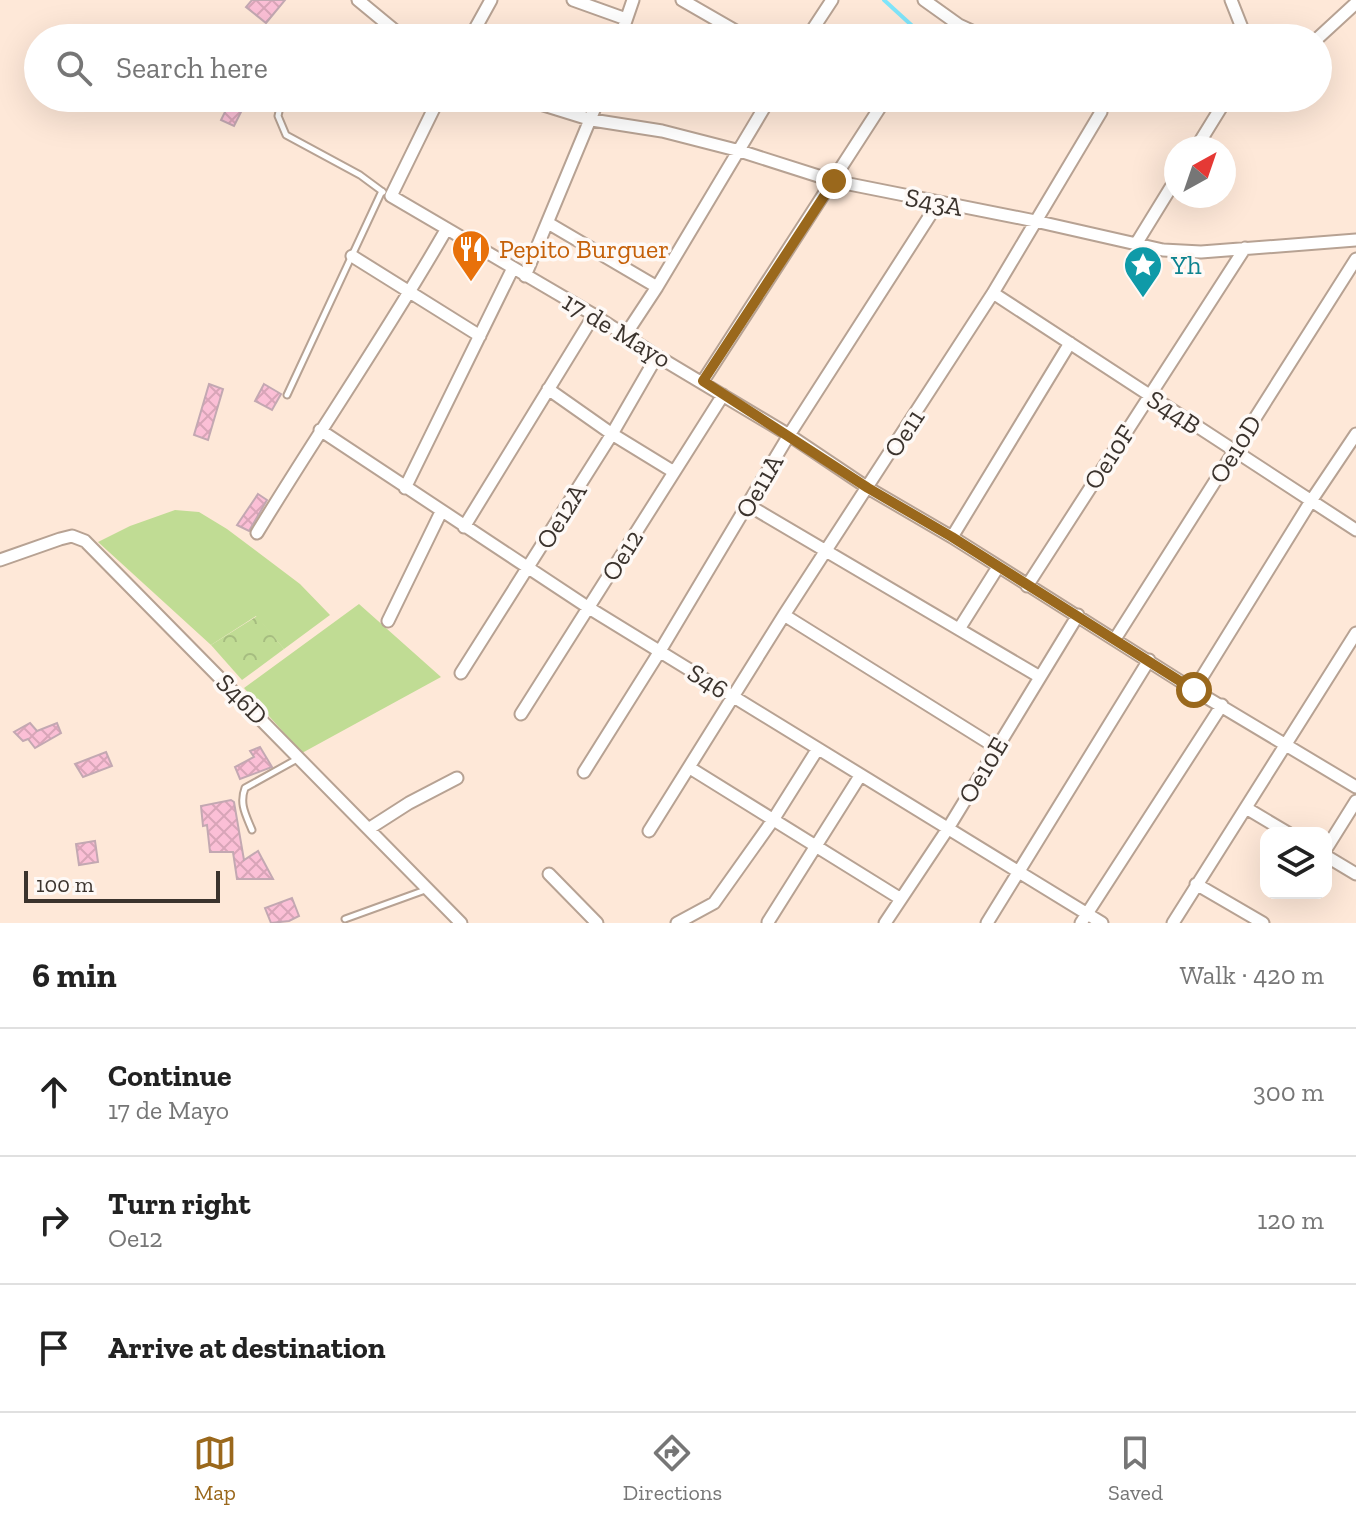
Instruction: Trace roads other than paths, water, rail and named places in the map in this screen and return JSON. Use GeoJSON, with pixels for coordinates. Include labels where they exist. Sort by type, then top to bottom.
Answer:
{"type":"FeatureCollection","features":[{"type":"Feature","properties":{"kind":"street"},"geometry":{"type":"LineString","coordinates":[[478,24],[491,0]]}},
{"type":"Feature","properties":{"kind":"street"},"geometry":{"type":"LineString","coordinates":[[573,0],[626,19]]}},
{"type":"Feature","properties":{"kind":"street"},"geometry":{"type":"LineString","coordinates":[[624,24],[633,0]]}},
{"type":"Feature","properties":{"kind":"street"},"geometry":{"type":"LineString","coordinates":[[682,0],[724,24]]}},
{"type":"Feature","properties":{"kind":"street"},"geometry":{"type":"LineString","coordinates":[[816,24],[832,0]]}},
{"type":"Feature","properties":{"kind":"street"},"geometry":{"type":"LineString","coordinates":[[924,0],[958,24]]}},
{"type":"Feature","properties":{"kind":"street"},"geometry":{"type":"LineString","coordinates":[[1231,0],[1240,24]]}},
{"type":"Feature","properties":{"kind":"street"},"geometry":{"type":"LineString","coordinates":[[365,2],[389,24]]}},
{"type":"Feature","properties":{"kind":"street"},"geometry":{"type":"LineString","coordinates":[[1332,25],[1356,3]]}},
{"type":"Feature","properties":{"kind":"street"},"geometry":{"type":"LineString","coordinates":[[386,194],[431,112]]}},
{"type":"Feature","properties":{"kind":"street","name":"S43A"},"geometry":{"type":"LineString","coordinates":[[566,112],[592,120],[662,131],[740,151],[834,181],[1163,250],[1201,252],[1356,240]]}},
{"type":"Feature","properties":{"kind":"street"},"geometry":{"type":"LineString","coordinates":[[525,276],[595,112]]}},
{"type":"Feature","properties":{"kind":"street"},"geometry":{"type":"LineString","coordinates":[[626,334],[762,112]]}},
{"type":"Feature","properties":{"kind":"street"},"geometry":{"type":"LineString","coordinates":[[703,381],[877,112]]}},
{"type":"Feature","properties":{"kind":"street","name":"Oe11"},"geometry":{"type":"LineString","coordinates":[[649,831],[732,696],[993,293],[1101,112]]}},
{"type":"Feature","properties":{"kind":"street"},"geometry":{"type":"LineString","coordinates":[[1203,136],[1218,112]]}},
{"type":"Feature","properties":{"kind":"street","name":"17 de Mayo"},"geometry":{"type":"LineString","coordinates":[[386,194],[703,381],[868,488],[1356,787]]}},
{"type":"Feature","properties":{"kind":"street"},"geometry":{"type":"LineString","coordinates":[[1136,244],[1164,198]]}},
{"type":"Feature","properties":{"kind":"street","name":"Oe11A"},"geometry":{"type":"LineString","coordinates":[[584,772],[789,435],[938,203]]}},
{"type":"Feature","properties":{"kind":"street"},"geometry":{"type":"LineString","coordinates":[[548,223],[657,287]]}},
{"type":"Feature","properties":{"kind":"street"},"geometry":{"type":"LineString","coordinates":[[257,533],[411,292],[446,230]]}},
{"type":"Feature","properties":{"kind":"street","name":"Oe10F"},"geometry":{"type":"LineString","coordinates":[[1027,586],[1245,248]]}},
{"type":"Feature","properties":{"kind":"street"},"geometry":{"type":"LineString","coordinates":[[352,256],[480,336]]}},
{"type":"Feature","properties":{"kind":"street","name":"Oe10D"},"geometry":{"type":"LineString","coordinates":[[1115,639],[1356,259]]}},
{"type":"Feature","properties":{"kind":"street"},"geometry":{"type":"LineString","coordinates":[[405,488],[513,268]]}},
{"type":"Feature","properties":{"kind":"street","name":"S44B"},"geometry":{"type":"LineString","coordinates":[[993,293],[1356,530]]}},
{"type":"Feature","properties":{"kind":"street"},"geometry":{"type":"LineString","coordinates":[[464,527],[594,315]]}},
{"type":"Feature","properties":{"kind":"street"},"geometry":{"type":"LineString","coordinates":[[952,537],[1070,343]]}},
{"type":"Feature","properties":{"kind":"street","name":"Oe12A"},"geometry":{"type":"LineString","coordinates":[[461,673],[612,434],[657,356]]}},
{"type":"Feature","properties":{"kind":"street"},"geometry":{"type":"LineString","coordinates":[[548,389],[674,472]]}},
{"type":"Feature","properties":{"kind":"street","name":"Oe12"},"geometry":{"type":"LineString","coordinates":[[521,714],[723,395]]}},
{"type":"Feature","properties":{"kind":"street","name":"S46"},"geometry":{"type":"LineString","coordinates":[[320,430],[589,608],[1019,874],[1084,919],[1102,923]]}},
{"type":"Feature","properties":{"kind":"street"},"geometry":{"type":"LineString","coordinates":[[1194,690],[1356,434]]}},
{"type":"Feature","properties":{"kind":"street"},"geometry":{"type":"LineString","coordinates":[[748,505],[1040,677]]}},
{"type":"Feature","properties":{"kind":"street"},"geometry":{"type":"LineString","coordinates":[[388,621],[441,512]]}},
{"type":"Feature","properties":{"kind":"street","name":"S46D"},"geometry":{"type":"LineString","coordinates":[[0,560],[72,536],[85,541],[461,923]]}},
{"type":"Feature","properties":{"kind":"street"},"geometry":{"type":"LineString","coordinates":[[959,629],[998,567]]}},
{"type":"Feature","properties":{"kind":"street"},"geometry":{"type":"LineString","coordinates":[[784,615],[997,748]]}},
{"type":"Feature","properties":{"kind":"street","name":"Oe10E"},"geometry":{"type":"LineString","coordinates":[[885,923],[947,830],[1078,615]]}},
{"type":"Feature","properties":{"kind":"street"},"geometry":{"type":"LineString","coordinates":[[1173,923],[1356,633]]}},
{"type":"Feature","properties":{"kind":"street"},"geometry":{"type":"LineString","coordinates":[[987,923],[1149,660]]}},
{"type":"Feature","properties":{"kind":"street"},"geometry":{"type":"LineString","coordinates":[[1084,919],[1222,705]]}},
{"type":"Feature","properties":{"kind":"street"},"geometry":{"type":"LineString","coordinates":[[677,923],[714,903],[773,820],[817,750]]}},
{"type":"Feature","properties":{"kind":"street"},"geometry":{"type":"LineString","coordinates":[[690,768],[901,899]]}},
{"type":"Feature","properties":{"kind":"street"},"geometry":{"type":"LineString","coordinates":[[768,922],[860,776]]}},
{"type":"Feature","properties":{"kind":"street"},"geometry":{"type":"LineString","coordinates":[[370,828],[457,778]]}},
{"type":"Feature","properties":{"kind":"street"},"geometry":{"type":"LineString","coordinates":[[1332,839],[1356,801]]}},
{"type":"Feature","properties":{"kind":"street"},"geometry":{"type":"LineString","coordinates":[[1246,808],[1278,827]]}},
{"type":"Feature","properties":{"kind":"street"},"geometry":{"type":"LineString","coordinates":[[1332,860],[1356,874]]}},
{"type":"Feature","properties":{"kind":"street"},"geometry":{"type":"LineString","coordinates":[[549,874],[597,923]]}},
{"type":"Feature","properties":{"kind":"street"},"geometry":{"type":"LineString","coordinates":[[1196,884],[1263,923]]}},
{"type":"Feature","properties":{"kind":"lane"},"geometry":{"type":"LineString","coordinates":[[279,112],[286,135],[360,175],[386,194],[352,256],[287,395]]}},
{"type":"Feature","properties":{"kind":"lane"},"geometry":{"type":"LineString","coordinates":[[252,830],[243,807],[245,788],[300,758]]}},
{"type":"Feature","properties":{"kind":"lane"},"geometry":{"type":"LineString","coordinates":[[345,919],[429,889]]}},
{"type":"Feature","properties":{"kind":"waterway"},"geometry":{"type":"LineString","coordinates":[[884,0],[910,24]]}},
{"type":"Feature","properties":{"kind":"place","name":"Pepito Burguer"},"geometry":{"type":"Point","coordinates":[471,283]}},
{"type":"Feature","properties":{"kind":"place","name":"Yh"},"geometry":{"type":"Point","coordinates":[1143,299]}}]}
